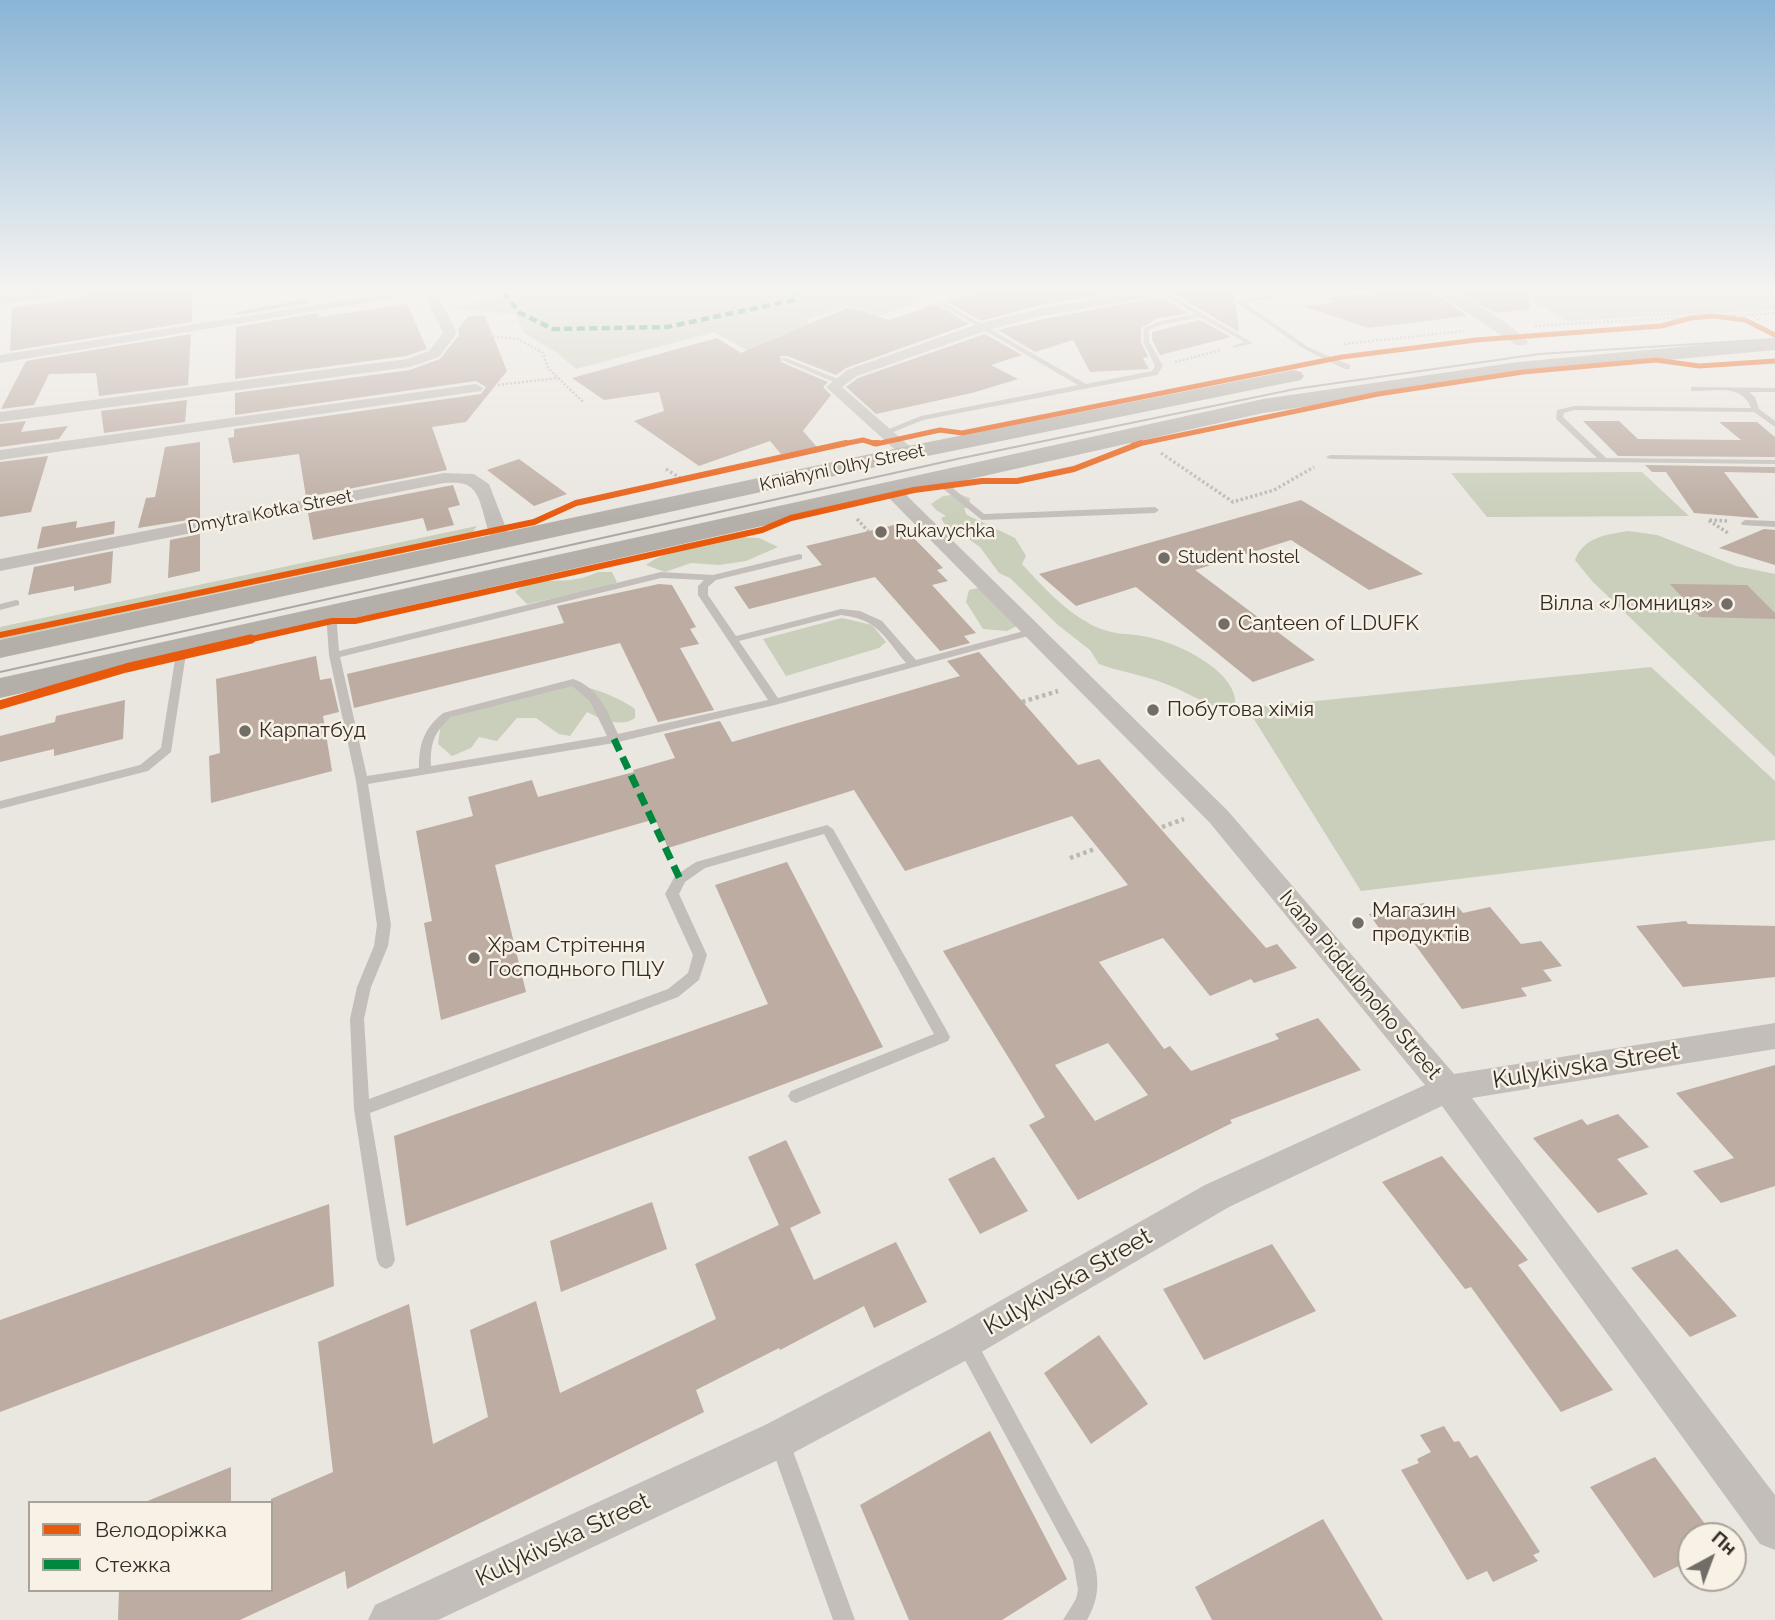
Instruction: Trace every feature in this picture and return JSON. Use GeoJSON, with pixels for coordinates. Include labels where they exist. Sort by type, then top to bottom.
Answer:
{"type":"FeatureCollection","features":[{"type":"Feature","properties":{"kind":"main road","name":"Kniahyni Olhy Street"},"geometry":{"type":"LineString","coordinates":[[0,649],[908,453],[1168,399],[1344,368]]}},
{"type":"Feature","properties":{"kind":"main road","name":"Kniahyni Olhy Street"},"geometry":{"type":"LineString","coordinates":[[0,688],[934,477],[1263,406],[1509,368]]}},
{"type":"Feature","properties":{"kind":"main road"},"geometry":{"type":"LineString","coordinates":[[368,569],[376,603]]}},
{"type":"Feature","properties":{"kind":"street"},"geometry":{"type":"LineString","coordinates":[[0,417],[366,368]]}},
{"type":"Feature","properties":{"kind":"street"},"geometry":{"type":"LineString","coordinates":[[867,368],[852,373],[833,387],[908,453]]}},
{"type":"Feature","properties":{"kind":"street"},"geometry":{"type":"LineString","coordinates":[[0,456],[476,388]]}},
{"type":"Feature","properties":{"kind":"street","name":"Dmytra Kotka Street"},"geometry":{"type":"LineString","coordinates":[[0,565],[444,478],[468,478],[483,488],[502,541]]}},
{"type":"Feature","properties":{"kind":"street","name":"Ivana Piddubnoho Street"},"geometry":{"type":"LineString","coordinates":[[889,488],[1219,817],[1447,1089],[1775,1529]]}},
{"type":"Feature","properties":{"kind":"street","name":"Kulykivska Street"},"geometry":{"type":"LineString","coordinates":[[390,1620],[779,1439],[965,1341],[1217,1196],[1447,1089],[1775,1036]]}},
{"type":"Feature","properties":{"kind":"lane"},"geometry":{"type":"LineString","coordinates":[[806,368],[839,381]]}},
{"type":"Feature","properties":{"kind":"lane"},"geometry":{"type":"LineString","coordinates":[[1053,368],[1084,386]]}},
{"type":"Feature","properties":{"kind":"lane"},"geometry":{"type":"LineString","coordinates":[[883,433],[921,418],[1154,373],[1158,368]]}},
{"type":"Feature","properties":{"kind":"lane"},"geometry":{"type":"LineString","coordinates":[[1694,389],[1775,390]]}},
{"type":"Feature","properties":{"kind":"lane"},"geometry":{"type":"LineString","coordinates":[[1741,390],[1751,397],[1756,410],[1775,425]]}},
{"type":"Feature","properties":{"kind":"lane"},"geometry":{"type":"LineString","coordinates":[[1602,459],[1559,417],[1560,412],[1574,408],[1756,410]]}},
{"type":"Feature","properties":{"kind":"lane"},"geometry":{"type":"LineString","coordinates":[[1330,457],[1775,462]]}},
{"type":"Feature","properties":{"kind":"lane"},"geometry":{"type":"LineString","coordinates":[[934,477],[982,517],[1155,510]]}},
{"type":"Feature","properties":{"kind":"lane"},"geometry":{"type":"LineString","coordinates":[[1745,523],[1775,524]]}},
{"type":"Feature","properties":{"kind":"lane"},"geometry":{"type":"LineString","coordinates":[[334,655],[661,575],[713,578],[799,558]]}},
{"type":"Feature","properties":{"kind":"lane"},"geometry":{"type":"LineString","coordinates":[[713,578],[702,586],[704,594],[775,702]]}},
{"type":"Feature","properties":{"kind":"lane"},"geometry":{"type":"LineString","coordinates":[[0,607],[16,603]]}},
{"type":"Feature","properties":{"kind":"lane"},"geometry":{"type":"LineString","coordinates":[[735,639],[841,612],[860,614],[878,623],[913,664]]}},
{"type":"Feature","properties":{"kind":"lane"},"geometry":{"type":"LineString","coordinates":[[331,614],[334,655],[362,781],[384,925],[381,946],[364,987],[357,1018],[362,1109],[386,1260]]}},
{"type":"Feature","properties":{"kind":"lane"},"geometry":{"type":"LineString","coordinates":[[362,781],[614,739],[775,702],[1035,631]]}},
{"type":"Feature","properties":{"kind":"lane"},"geometry":{"type":"LineString","coordinates":[[0,805],[144,768],[167,749],[182,647]]}},
{"type":"Feature","properties":{"kind":"lane"},"geometry":{"type":"LineString","coordinates":[[425,770],[424,745],[431,728],[447,715],[573,682],[585,688],[596,700],[614,739]]}},
{"type":"Feature","properties":{"kind":"lane"},"geometry":{"type":"LineString","coordinates":[[362,1109],[673,993],[694,976],[700,955],[672,894],[680,879],[701,865],[827,829],[943,1037],[796,1096]]}},
{"type":"Feature","properties":{"kind":"lane"},"geometry":{"type":"LineString","coordinates":[[965,1341],[1082,1556],[1089,1581],[1086,1605],[1074,1620]]}},
{"type":"Feature","properties":{"kind":"lane"},"geometry":{"type":"LineString","coordinates":[[779,1439],[844,1620]]}},
{"type":"Feature","properties":{"kind":"path"},"geometry":{"type":"LineString","coordinates":[[548,368],[584,403]]}},
{"type":"Feature","properties":{"kind":"path"},"geometry":{"type":"LineString","coordinates":[[476,388],[558,378]]}},
{"type":"Feature","properties":{"kind":"path"},"geometry":{"type":"LineString","coordinates":[[1165,456],[1233,502],[1274,490],[1330,457]]}},
{"type":"Feature","properties":{"kind":"path"},"geometry":{"type":"LineString","coordinates":[[1724,521],[1708,520],[1731,535]]}},
{"type":"Feature","properties":{"kind":"path"},"geometry":{"type":"LineString","coordinates":[[1022,702],[1040,696]]}},
{"type":"Feature","properties":{"kind":"path"},"geometry":{"type":"LineString","coordinates":[[1070,858],[1095,849]]}},
{"type":"Feature","properties":{"kind":"green space"},"geometry":{"type":"Polygon","coordinates":[[[1642,472],[1689,516],[1487,517],[1451,473],[1642,472]]]}},
{"type":"Feature","properties":{"kind":"green space"},"geometry":{"type":"Polygon","coordinates":[[[959,494],[970,498],[969,506],[964,509],[967,515],[1015,538],[1026,556],[1022,564],[1071,612],[1107,631],[1144,636],[1179,647],[1209,664],[1230,686],[1235,699],[1234,713],[1158,681],[1099,664],[1090,650],[1058,625],[1010,578],[999,573],[980,547],[959,532],[948,530],[941,518],[946,516],[931,504],[943,496],[959,494]]]}},
{"type":"Feature","properties":{"kind":"green space"},"geometry":{"type":"Polygon","coordinates":[[[477,526],[469,537],[459,541],[0,640],[0,627],[477,526]]]}},
{"type":"Feature","properties":{"kind":"green space"},"geometry":{"type":"Polygon","coordinates":[[[1628,531],[1657,535],[1736,566],[1775,574],[1775,757],[1592,581],[1575,560],[1584,546],[1596,538],[1628,531]]]}},
{"type":"Feature","properties":{"kind":"green space"},"geometry":{"type":"Polygon","coordinates":[[[737,537],[759,538],[778,547],[746,561],[719,565],[691,563],[665,572],[646,565],[683,544],[737,537]]]}},
{"type":"Feature","properties":{"kind":"green space"},"geometry":{"type":"Polygon","coordinates":[[[598,572],[612,572],[617,582],[608,587],[527,604],[515,592],[528,584],[579,579],[598,572]]]}},
{"type":"Feature","properties":{"kind":"green space"},"geometry":{"type":"Polygon","coordinates":[[[991,585],[1024,622],[1007,631],[983,629],[966,602],[969,590],[991,585]]]}},
{"type":"Feature","properties":{"kind":"green space"},"geometry":{"type":"Polygon","coordinates":[[[842,618],[872,625],[886,642],[879,648],[786,676],[763,639],[842,618]]]}},
{"type":"Feature","properties":{"kind":"green space"},"geometry":{"type":"Polygon","coordinates":[[[1651,667],[1775,781],[1775,840],[1361,891],[1247,708],[1651,667]]]}},
{"type":"Feature","properties":{"kind":"green space"},"geometry":{"type":"Polygon","coordinates":[[[565,684],[593,689],[620,700],[635,709],[635,718],[617,722],[587,712],[570,736],[559,734],[536,718],[517,718],[497,741],[479,737],[471,748],[452,756],[438,744],[441,723],[456,715],[565,684]]]}},
{"type":"Feature","properties":{"kind":"building"},"geometry":{"type":"Polygon","coordinates":[[[23,368],[189,368],[188,385],[99,396],[96,373],[49,374],[34,405],[1,409],[23,368]]]}},
{"type":"Feature","properties":{"kind":"building"},"geometry":{"type":"Polygon","coordinates":[[[235,368],[320,368],[235,379],[235,368]]]}},
{"type":"Feature","properties":{"kind":"building"},"geometry":{"type":"Polygon","coordinates":[[[417,368],[506,368],[507,371],[466,422],[432,427],[447,470],[306,497],[299,454],[233,463],[228,438],[234,437],[234,429],[481,394],[486,387],[476,381],[235,415],[235,393],[417,368]]]}},
{"type":"Feature","properties":{"kind":"building"},"geometry":{"type":"Polygon","coordinates":[[[610,368],[794,368],[828,382],[823,387],[831,395],[803,431],[817,447],[781,454],[770,441],[699,466],[634,421],[664,411],[659,392],[604,400],[572,378],[610,368]]]}},
{"type":"Feature","properties":{"kind":"building"},"geometry":{"type":"Polygon","coordinates":[[[817,368],[847,368],[836,375],[817,368]]]}},
{"type":"Feature","properties":{"kind":"building"},"geometry":{"type":"Polygon","coordinates":[[[888,368],[996,368],[1018,379],[972,393],[876,414],[846,387],[858,378],[888,368]]]}},
{"type":"Feature","properties":{"kind":"building"},"geometry":{"type":"Polygon","coordinates":[[[1088,368],[1149,369],[1090,372],[1088,368]]]}},
{"type":"Feature","properties":{"kind":"building"},"geometry":{"type":"Polygon","coordinates":[[[187,400],[185,422],[104,433],[101,411],[187,400]]]}},
{"type":"Feature","properties":{"kind":"building"},"geometry":{"type":"Polygon","coordinates":[[[26,421],[21,432],[68,426],[59,439],[0,447],[0,424],[26,421]]]}},
{"type":"Feature","properties":{"kind":"building"},"geometry":{"type":"Polygon","coordinates":[[[1583,421],[1619,421],[1638,439],[1741,440],[1719,422],[1757,422],[1775,437],[1775,457],[1618,456],[1583,421]]]}},
{"type":"Feature","properties":{"kind":"building"},"geometry":{"type":"Polygon","coordinates":[[[200,442],[200,518],[138,528],[146,498],[155,497],[165,447],[200,442]]]}},
{"type":"Feature","properties":{"kind":"building"},"geometry":{"type":"Polygon","coordinates":[[[48,456],[31,512],[0,517],[0,462],[48,456]]]}},
{"type":"Feature","properties":{"kind":"building"},"geometry":{"type":"Polygon","coordinates":[[[519,459],[567,494],[534,506],[487,470],[519,459]]]}},
{"type":"Feature","properties":{"kind":"building"},"geometry":{"type":"Polygon","coordinates":[[[1645,465],[1775,467],[1775,473],[1724,472],[1757,518],[1694,513],[1666,472],[1652,472],[1645,465]]]}},
{"type":"Feature","properties":{"kind":"building"},"geometry":{"type":"Polygon","coordinates":[[[453,485],[460,505],[448,508],[454,525],[427,531],[423,518],[313,540],[308,513],[453,485]]]}},
{"type":"Feature","properties":{"kind":"building"},"geometry":{"type":"Polygon","coordinates":[[[1301,500],[1423,574],[1369,590],[1291,540],[1195,570],[1315,660],[1253,682],[1136,587],[1076,606],[1039,574],[1301,500]]]}},
{"type":"Feature","properties":{"kind":"building"},"geometry":{"type":"Polygon","coordinates":[[[77,521],[76,528],[115,521],[114,534],[37,549],[42,527],[77,521]]]}},
{"type":"Feature","properties":{"kind":"building"},"geometry":{"type":"Polygon","coordinates":[[[894,525],[902,526],[943,568],[937,570],[948,581],[932,585],[976,633],[964,636],[970,643],[940,651],[875,577],[749,609],[734,587],[822,565],[806,546],[894,525]]]}},
{"type":"Feature","properties":{"kind":"building"},"geometry":{"type":"Polygon","coordinates":[[[1764,529],[1775,530],[1775,565],[1719,548],[1764,529]]]}},
{"type":"Feature","properties":{"kind":"building"},"geometry":{"type":"Polygon","coordinates":[[[200,534],[200,571],[168,578],[170,540],[200,534]]]}},
{"type":"Feature","properties":{"kind":"building"},"geometry":{"type":"Polygon","coordinates":[[[113,551],[111,583],[74,591],[74,586],[28,595],[34,567],[113,551]]]}},
{"type":"Feature","properties":{"kind":"building"},"geometry":{"type":"Polygon","coordinates":[[[659,584],[672,585],[696,627],[690,629],[699,644],[680,648],[714,710],[658,722],[620,643],[354,708],[347,674],[564,623],[557,606],[659,584]]]}},
{"type":"Feature","properties":{"kind":"building","name":"Вілла «Ломниця»"},"geometry":{"type":"Polygon","coordinates":[[[1670,584],[1747,585],[1775,613],[1775,619],[1700,617],[1670,584]]]}},
{"type":"Feature","properties":{"kind":"building"},"geometry":{"type":"Polygon","coordinates":[[[979,652],[1078,765],[1099,759],[1266,948],[1277,944],[1297,968],[1254,983],[1251,979],[1210,996],[1163,938],[1099,962],[1164,1049],[1170,1046],[1191,1071],[1279,1039],[1275,1034],[1318,1018],[1361,1070],[1230,1120],[1232,1123],[1078,1200],[1029,1125],[1045,1117],[943,951],[1128,885],[1072,816],[905,871],[854,790],[668,848],[655,819],[495,865],[526,992],[441,1020],[424,923],[432,921],[416,831],[473,816],[468,797],[532,780],[538,797],[634,772],[633,770],[675,758],[664,734],[720,721],[732,742],[960,676],[947,661],[979,652]],[[1108,1043],[1055,1065],[1095,1121],[1148,1095],[1108,1043]]]}},
{"type":"Feature","properties":{"kind":"building","name":"Карпатбуд"},"geometry":{"type":"Polygon","coordinates":[[[316,656],[320,680],[331,678],[339,712],[323,716],[332,771],[211,803],[209,756],[220,753],[216,679],[316,656]]]}},
{"type":"Feature","properties":{"kind":"building"},"geometry":{"type":"Polygon","coordinates":[[[125,700],[123,739],[54,756],[54,749],[0,762],[0,736],[55,722],[56,716],[125,700]]]}},
{"type":"Feature","properties":{"kind":"building"},"geometry":{"type":"Polygon","coordinates":[[[787,862],[883,1047],[406,1226],[394,1136],[768,1004],[715,885],[787,862]]]}},
{"type":"Feature","properties":{"kind":"building"},"geometry":{"type":"Polygon","coordinates":[[[1424,903],[1429,910],[1457,906],[1463,913],[1490,907],[1521,944],[1541,941],[1562,966],[1543,970],[1552,981],[1521,988],[1527,996],[1462,1009],[1411,939],[1389,942],[1369,914],[1424,903]]]}},
{"type":"Feature","properties":{"kind":"building"},"geometry":{"type":"Polygon","coordinates":[[[1686,921],[1688,924],[1775,926],[1775,977],[1683,987],[1636,926],[1686,921]]]}},
{"type":"Feature","properties":{"kind":"building"},"geometry":{"type":"Polygon","coordinates":[[[1775,1065],[1775,1186],[1721,1203],[1693,1171],[1734,1158],[1676,1093],[1775,1065]]]}},
{"type":"Feature","properties":{"kind":"building"},"geometry":{"type":"Polygon","coordinates":[[[1618,1114],[1649,1147],[1617,1159],[1648,1194],[1598,1213],[1533,1138],[1582,1119],[1587,1125],[1618,1114]]]}},
{"type":"Feature","properties":{"kind":"building"},"geometry":{"type":"Polygon","coordinates":[[[786,1140],[821,1213],[790,1228],[814,1280],[896,1242],[927,1302],[874,1328],[864,1306],[780,1350],[779,1348],[696,1390],[704,1412],[347,1589],[345,1571],[240,1620],[118,1620],[119,1592],[273,1592],[271,1499],[333,1472],[318,1342],[409,1304],[433,1444],[488,1417],[470,1330],[536,1301],[560,1393],[716,1319],[695,1264],[779,1225],[748,1157],[786,1140]]]}},
{"type":"Feature","properties":{"kind":"building"},"geometry":{"type":"Polygon","coordinates":[[[1442,1156],[1528,1260],[1518,1265],[1613,1390],[1561,1412],[1471,1287],[1465,1289],[1382,1182],[1442,1156]]]}},
{"type":"Feature","properties":{"kind":"building"},"geometry":{"type":"Polygon","coordinates":[[[994,1157],[1028,1211],[980,1234],[948,1179],[994,1157]]]}},
{"type":"Feature","properties":{"kind":"building"},"geometry":{"type":"Polygon","coordinates":[[[652,1202],[667,1249],[561,1292],[550,1241],[652,1202]]]}},
{"type":"Feature","properties":{"kind":"building"},"geometry":{"type":"Polygon","coordinates":[[[329,1204],[334,1286],[0,1412],[0,1320],[329,1204]]]}},
{"type":"Feature","properties":{"kind":"building"},"geometry":{"type":"Polygon","coordinates":[[[1272,1244],[1316,1311],[1204,1360],[1163,1289],[1272,1244]]]}},
{"type":"Feature","properties":{"kind":"building"},"geometry":{"type":"Polygon","coordinates":[[[1677,1249],[1737,1316],[1690,1337],[1631,1268],[1677,1249]]]}},
{"type":"Feature","properties":{"kind":"building"},"geometry":{"type":"Polygon","coordinates":[[[1099,1335],[1148,1404],[1091,1444],[1044,1373],[1099,1335]]]}},
{"type":"Feature","properties":{"kind":"building"},"geometry":{"type":"Polygon","coordinates":[[[1444,1426],[1454,1442],[1459,1441],[1470,1458],[1477,1455],[1540,1552],[1533,1555],[1538,1561],[1493,1582],[1487,1571],[1467,1580],[1401,1470],[1419,1463],[1417,1459],[1431,1452],[1420,1435],[1444,1426]]]}},
{"type":"Feature","properties":{"kind":"building"},"geometry":{"type":"Polygon","coordinates":[[[990,1431],[1067,1579],[1002,1620],[909,1620],[860,1505],[990,1431]]]}},
{"type":"Feature","properties":{"kind":"building"},"geometry":{"type":"Polygon","coordinates":[[[1655,1457],[1704,1522],[1677,1522],[1677,1567],[1654,1578],[1590,1487],[1655,1457]]]}},
{"type":"Feature","properties":{"kind":"building"},"geometry":{"type":"Polygon","coordinates":[[[231,1467],[231,1501],[147,1501],[231,1467]]]}},
{"type":"Feature","properties":{"kind":"building"},"geometry":{"type":"Polygon","coordinates":[[[1323,1519],[1383,1620],[1212,1620],[1195,1587],[1323,1519]]]}},
{"type":"Feature","properties":{"kind":"tram line"},"geometry":{"type":"LineString","coordinates":[[0,672],[957,459],[1295,389],[1444,368]]}},
{"type":"Feature","properties":{"kind":"marked path"},"geometry":{"type":"LineString","coordinates":[[614,739],[680,879]]}},
{"type":"Feature","properties":{"kind":"cycle path"},"geometry":{"type":"LineString","coordinates":[[0,635],[534,522],[576,503],[680,478],[863,440],[876,444],[940,430],[962,433],[1289,368]]}},
{"type":"Feature","properties":{"kind":"cycle path"},"geometry":{"type":"LineString","coordinates":[[0,705],[126,668],[215,647],[332,621],[355,621],[762,530],[791,518],[914,490],[982,481],[1017,481],[1074,469],[1129,446],[1378,394],[1523,372],[1572,368]]}},
{"type":"Feature","properties":{"kind":"place","name":"Rukavychka"},"geometry":{"type":"Point","coordinates":[881,532]}},
{"type":"Feature","properties":{"kind":"place","name":"Student hostel"},"geometry":{"type":"Point","coordinates":[1164,558]}},
{"type":"Feature","properties":{"kind":"place","name":"Вілла «Ломниця»"},"geometry":{"type":"Point","coordinates":[1727,604]}},
{"type":"Feature","properties":{"kind":"place","name":"Canteen of LDUFK"},"geometry":{"type":"Point","coordinates":[1224,624]}},
{"type":"Feature","properties":{"kind":"place","name":"Побутова хімія"},"geometry":{"type":"Point","coordinates":[1153,710]}},
{"type":"Feature","properties":{"kind":"place","name":"Карпатбуд"},"geometry":{"type":"Point","coordinates":[245,731]}},
{"type":"Feature","properties":{"kind":"place","name":"Магазин продуктів"},"geometry":{"type":"Point","coordinates":[1358,923]}},
{"type":"Feature","properties":{"kind":"place","name":"Храм Стрітення Господнього ПЦУ"},"geometry":{"type":"Point","coordinates":[474,958]}}]}
